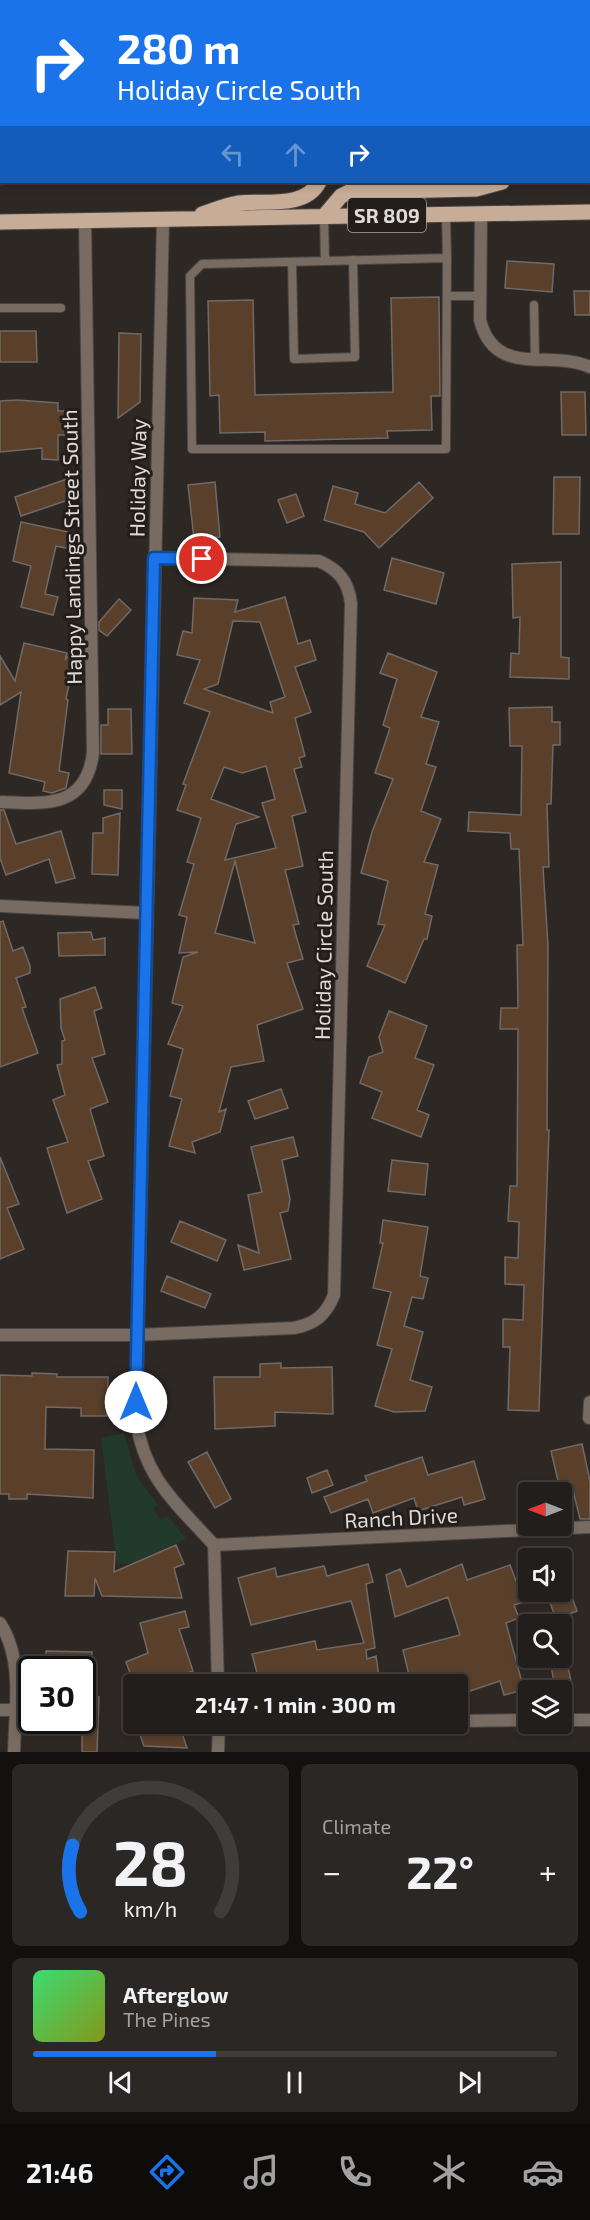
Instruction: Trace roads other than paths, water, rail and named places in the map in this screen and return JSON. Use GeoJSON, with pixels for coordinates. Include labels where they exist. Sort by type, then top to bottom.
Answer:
{"type":"FeatureCollection","features":[{"type":"Feature","properties":{"kind":"main road"},"geometry":{"type":"LineString","coordinates":[[185,219],[237,203],[297,200],[315,189],[318,183]]}},
{"type":"Feature","properties":{"kind":"main road"},"geometry":{"type":"LineString","coordinates":[[324,216],[341,196],[349,192],[476,189],[498,183]]}},
{"type":"Feature","properties":{"kind":"main road","name":"SR 809"},"geometry":{"type":"LineString","coordinates":[[0,222],[590,212]]}},
{"type":"Feature","properties":{"kind":"street"},"geometry":{"type":"LineString","coordinates":[[481,214],[480,320],[483,333],[492,345],[503,353],[590,367]]}},
{"type":"Feature","properties":{"kind":"street","name":"Holiday Way"},"geometry":{"type":"LineString","coordinates":[[163,219],[136,1335],[136,1419],[142,1450],[164,1492],[214,1545]]}},
{"type":"Feature","properties":{"kind":"street","name":"Happy Landings Street South"},"geometry":{"type":"LineString","coordinates":[[1,802],[45,804],[60,801],[74,793],[91,768],[93,753],[85,220]]}},
{"type":"Feature","properties":{"kind":"street","name":"Holiday Circle South"},"geometry":{"type":"LineString","coordinates":[[0,1335],[136,1335],[301,1327],[320,1319],[329,1308],[334,1295],[350,662],[349,589],[343,577],[332,567],[320,561],[154,558]]}},
{"type":"Feature","properties":{"kind":"street"},"geometry":{"type":"LineString","coordinates":[[0,906],[146,913]]}},
{"type":"Feature","properties":{"kind":"street"},"geometry":{"type":"LineString","coordinates":[[589,1418],[590,1402]]}},
{"type":"Feature","properties":{"kind":"street","name":"Ranch Drive"},"geometry":{"type":"LineString","coordinates":[[214,1545],[590,1527]]}},
{"type":"Feature","properties":{"kind":"street"},"geometry":{"type":"LineString","coordinates":[[214,1545],[218,1674]]}},
{"type":"Feature","properties":{"kind":"street"},"geometry":{"type":"LineString","coordinates":[[0,1623],[13,1655],[14,1752]]}},
{"type":"Feature","properties":{"kind":"street"},"geometry":{"type":"LineString","coordinates":[[0,1710],[15,1710]]}},
{"type":"Feature","properties":{"kind":"street"},"geometry":{"type":"LineString","coordinates":[[468,1721],[518,1720]]}},
{"type":"Feature","properties":{"kind":"street"},"geometry":{"type":"LineString","coordinates":[[572,1720],[590,1720]]}},
{"type":"Feature","properties":{"kind":"street"},"geometry":{"type":"LineString","coordinates":[[219,1734],[219,1752]]}},
{"type":"Feature","properties":{"kind":"lane"},"geometry":{"type":"LineString","coordinates":[[446,215],[447,258],[447,296],[446,449],[192,449],[190,276],[202,264],[447,258]]}},
{"type":"Feature","properties":{"kind":"lane"},"geometry":{"type":"LineString","coordinates":[[324,216],[324,261]]}},
{"type":"Feature","properties":{"kind":"lane"},"geometry":{"type":"LineString","coordinates":[[292,262],[294,359],[355,357],[353,260]]}},
{"type":"Feature","properties":{"kind":"lane"},"geometry":{"type":"LineString","coordinates":[[447,296],[480,296]]}},
{"type":"Feature","properties":{"kind":"lane"},"geometry":{"type":"LineString","coordinates":[[534,305],[535,359]]}},
{"type":"Feature","properties":{"kind":"lane"},"geometry":{"type":"LineString","coordinates":[[0,308],[62,308]]}}]}
